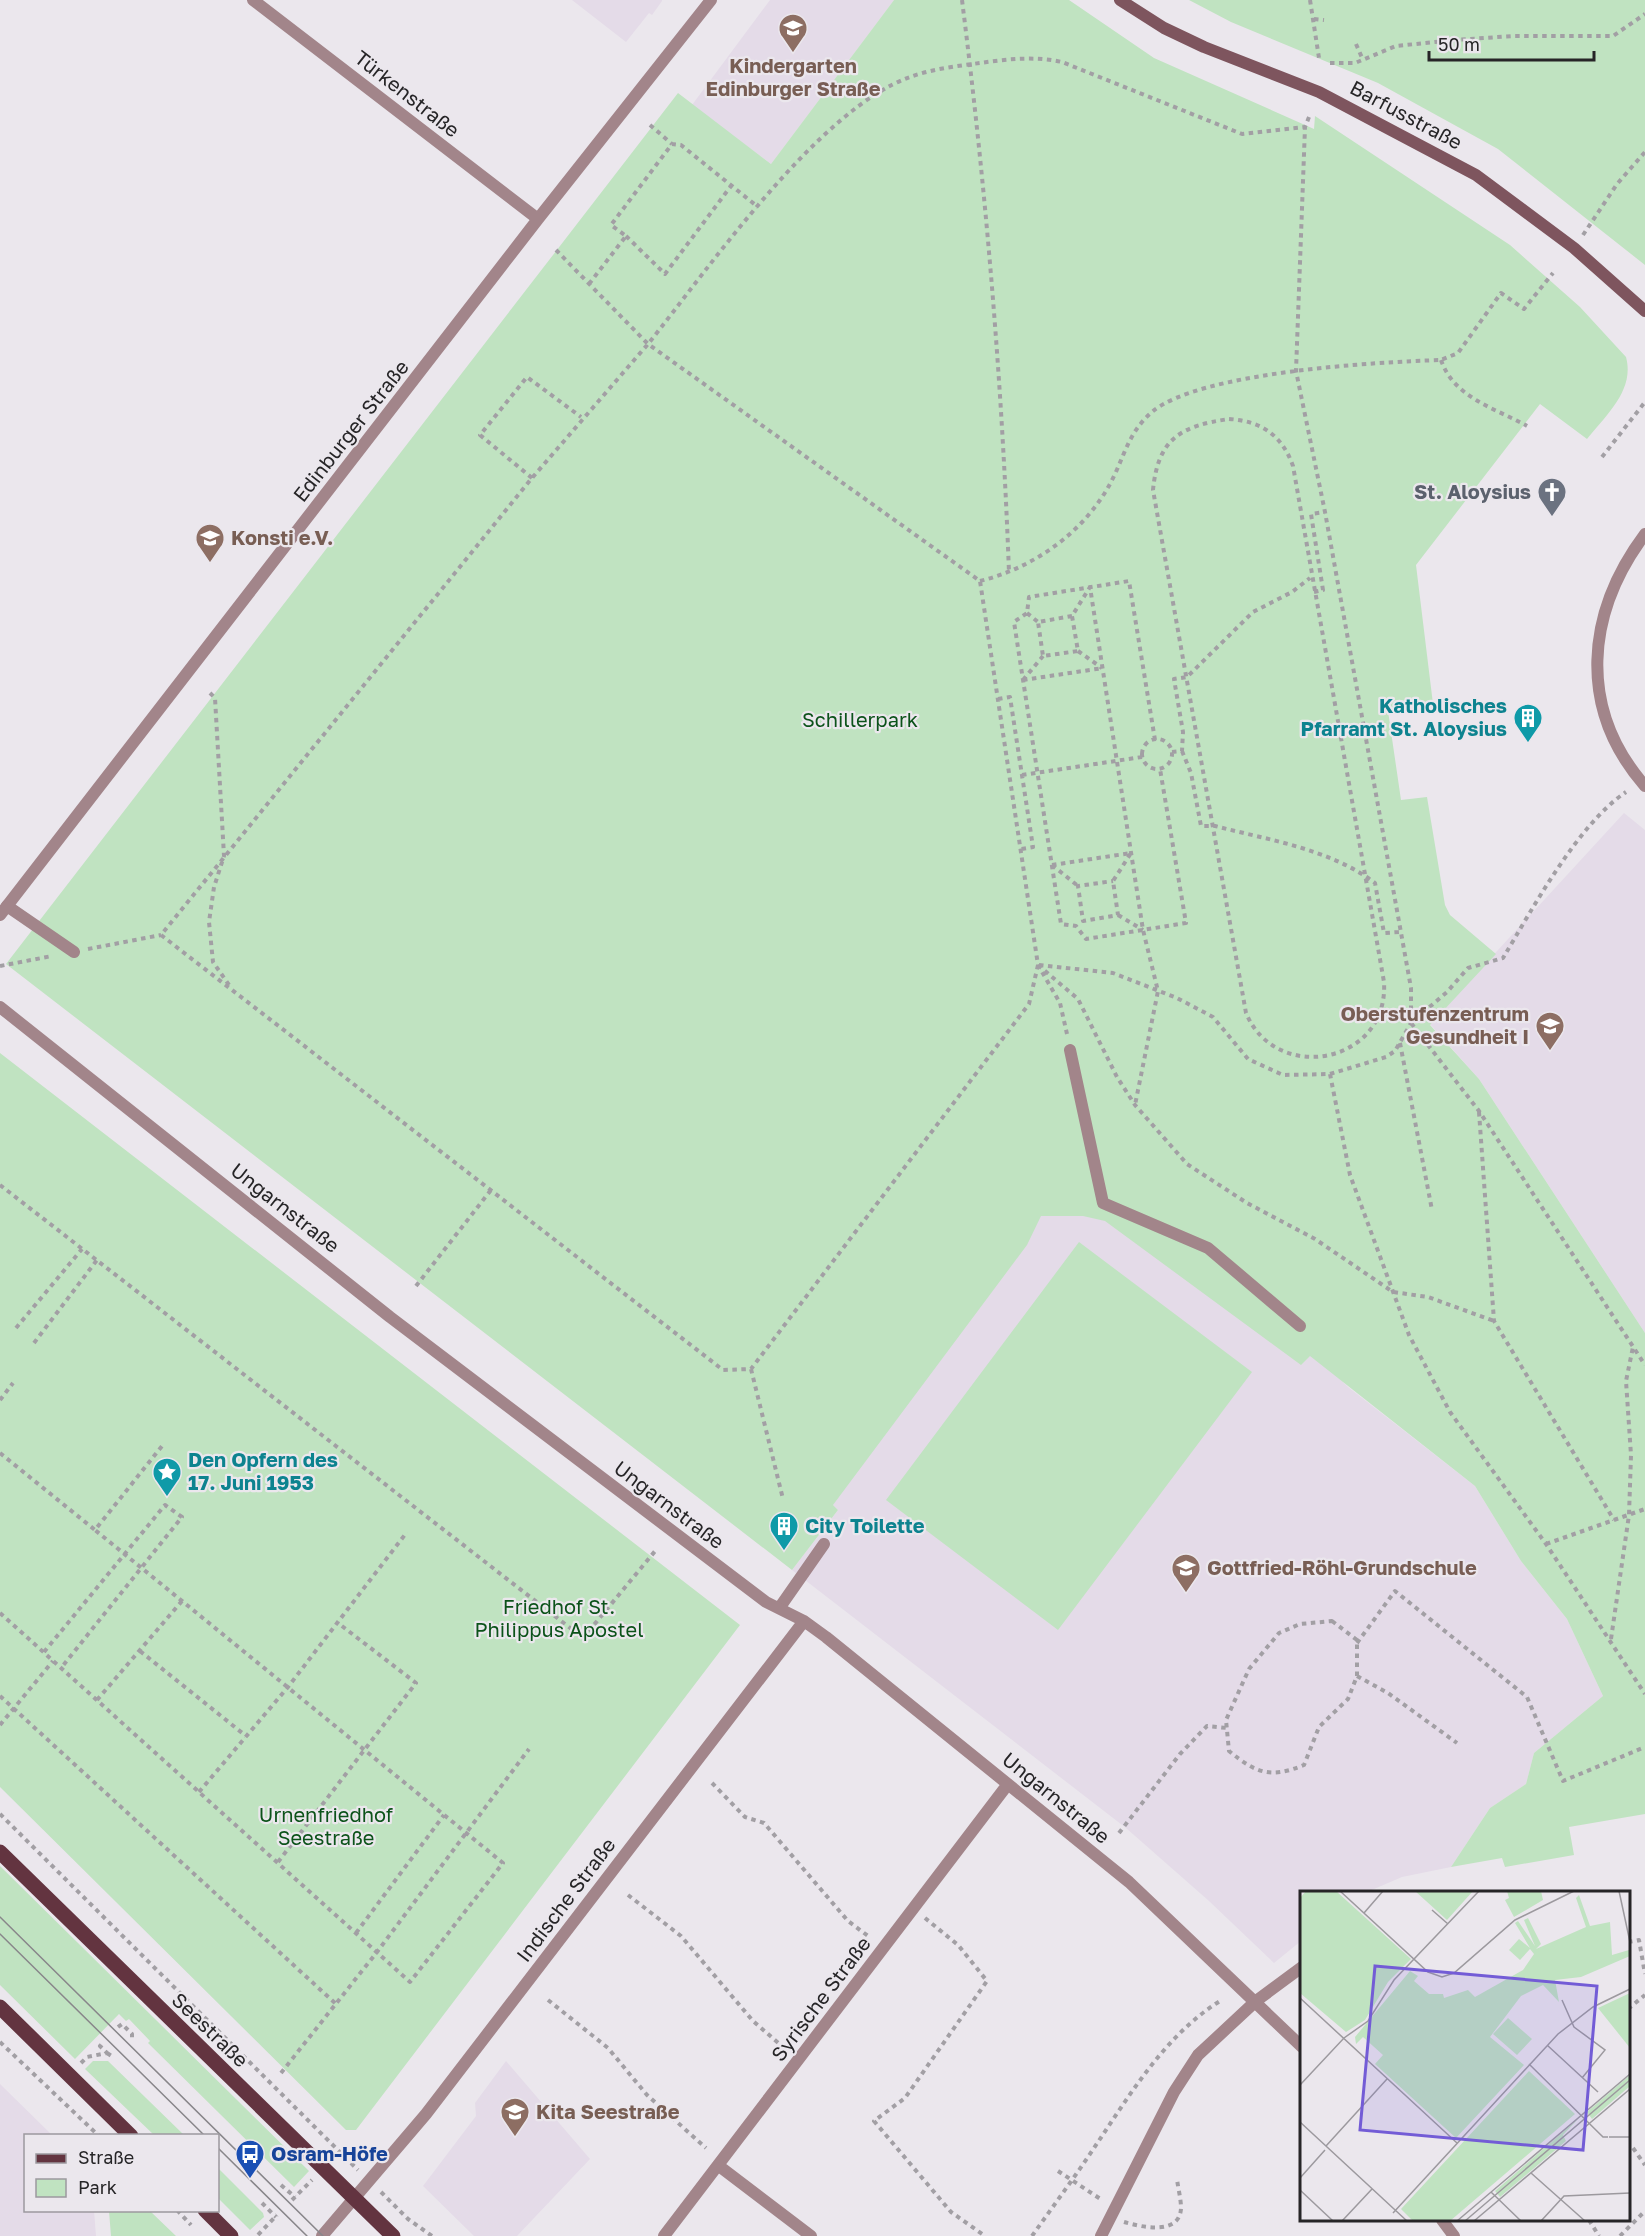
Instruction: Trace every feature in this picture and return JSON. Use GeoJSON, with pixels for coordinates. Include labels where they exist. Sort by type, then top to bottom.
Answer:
{"type":"FeatureCollection","features":[{"type":"Feature","properties":{"kind":"main road","name":"Barfusstraße"},"geometry":{"type":"LineString","coordinates":[[1120,0],[1164,28],[1204,47],[1313,89],[1393,129],[1476,175],[1574,248],[1645,311]]}},
{"type":"Feature","properties":{"kind":"main road","name":"Seestraße"},"geometry":{"type":"LineString","coordinates":[[0,1852],[393,2236]]}},
{"type":"Feature","properties":{"kind":"main road"},"geometry":{"type":"LineString","coordinates":[[0,2007],[129,2134]]}},
{"type":"Feature","properties":{"kind":"main road"},"geometry":{"type":"LineString","coordinates":[[206,2212],[231,2236]]}},
{"type":"Feature","properties":{"kind":"street","name":"Türkenstraße"},"geometry":{"type":"LineString","coordinates":[[253,0],[538,219]]}},
{"type":"Feature","properties":{"kind":"street","name":"Edinburger Straße"},"geometry":{"type":"LineString","coordinates":[[4,910],[538,219],[711,0]]}},
{"type":"Feature","properties":{"kind":"street"},"geometry":{"type":"LineString","coordinates":[[1645,534],[1623,566],[1610,595],[1599,633],[1596,663],[1602,708],[1612,734],[1634,773],[1645,786]]}},
{"type":"Feature","properties":{"kind":"street"},"geometry":{"type":"LineString","coordinates":[[4,910],[74,952]]}},
{"type":"Feature","properties":{"kind":"street","name":"Ungarnstraße"},"geometry":{"type":"LineString","coordinates":[[0,1007],[400,1324],[717,1566],[766,1602],[804,1621],[1129,1882],[1300,2045]]}},
{"type":"Feature","properties":{"kind":"street"},"geometry":{"type":"LineString","coordinates":[[1070,1050],[1103,1203],[1208,1248],[1300,1326]]}},
{"type":"Feature","properties":{"kind":"street"},"geometry":{"type":"LineString","coordinates":[[780,1608],[824,1544]]}},
{"type":"Feature","properties":{"kind":"street","name":"Indische Straße"},"geometry":{"type":"LineString","coordinates":[[322,2236],[426,2114],[804,1621]]}},
{"type":"Feature","properties":{"kind":"street","name":"Syrische Straße"},"geometry":{"type":"LineString","coordinates":[[664,2236],[1008,1784]]}},
{"type":"Feature","properties":{"kind":"street"},"geometry":{"type":"LineString","coordinates":[[1101,2236],[1184,2074],[1214,2038],[1256,2001],[1300,1968]]}},
{"type":"Feature","properties":{"kind":"street"},"geometry":{"type":"LineString","coordinates":[[719,2166],[811,2236]]}},
{"type":"Feature","properties":{"kind":"street"},"geometry":{"type":"LineString","coordinates":[[1443,2221],[1454,2236]]}},
{"type":"Feature","properties":{"kind":"path"},"geometry":{"type":"LineString","coordinates":[[962,0],[984,174],[1006,471],[1010,573]]}},
{"type":"Feature","properties":{"kind":"path"},"geometry":{"type":"LineString","coordinates":[[1311,0],[1318,58]]}},
{"type":"Feature","properties":{"kind":"path"},"geometry":{"type":"LineString","coordinates":[[1330,63],[1363,60],[1396,46],[1455,40],[1513,36],[1613,36],[1645,14]]}},
{"type":"Feature","properties":{"kind":"path"},"geometry":{"type":"LineString","coordinates":[[1314,19],[1324,20]]}},
{"type":"Feature","properties":{"kind":"path"},"geometry":{"type":"LineString","coordinates":[[1356,44],[1363,60]]}},
{"type":"Feature","properties":{"kind":"path"},"geometry":{"type":"LineString","coordinates":[[751,1369],[723,1370],[161,935],[581,417],[648,344],[758,207],[827,132],[881,91],[908,78],[970,64],[1048,59],[1062,62],[1242,134],[1305,127]]}},
{"type":"Feature","properties":{"kind":"path"},"geometry":{"type":"LineString","coordinates":[[1309,117],[1305,127],[1296,371],[1326,512],[1411,988],[1411,1023],[1479,1111],[1645,1365]]}},
{"type":"Feature","properties":{"kind":"path"},"geometry":{"type":"LineString","coordinates":[[650,125],[672,144],[681,145],[758,207]]}},
{"type":"Feature","properties":{"kind":"path"},"geometry":{"type":"LineString","coordinates":[[672,144],[611,225],[626,236],[664,274],[730,186]]}},
{"type":"Feature","properties":{"kind":"path"},"geometry":{"type":"LineString","coordinates":[[1574,248],[1617,184],[1645,152]]}},
{"type":"Feature","properties":{"kind":"path"},"geometry":{"type":"LineString","coordinates":[[589,284],[626,236]]}},
{"type":"Feature","properties":{"kind":"path"},"geometry":{"type":"LineString","coordinates":[[556,250],[648,344],[980,581],[1038,964],[1060,1003],[1070,1050]]}},
{"type":"Feature","properties":{"kind":"path"},"geometry":{"type":"LineString","coordinates":[[980,581],[1010,573],[1033,562],[1082,521],[1103,496],[1134,429],[1153,411],[1173,398],[1205,388],[1296,371],[1441,360],[1458,353],[1501,292],[1524,309],[1553,273]]}},
{"type":"Feature","properties":{"kind":"path"},"geometry":{"type":"LineString","coordinates":[[1441,360],[1445,372],[1458,388],[1473,399],[1527,426]]}},
{"type":"Feature","properties":{"kind":"path"},"geometry":{"type":"LineString","coordinates":[[532,477],[480,435],[527,377],[581,417]]}},
{"type":"Feature","properties":{"kind":"path"},"geometry":{"type":"LineString","coordinates":[[1602,457],[1645,402]]}},
{"type":"Feature","properties":{"kind":"path"},"geometry":{"type":"LineString","coordinates":[[1242,420],[1257,423],[1281,441],[1293,466],[1311,577],[1384,982],[1383,1012],[1367,1036],[1351,1047],[1328,1054],[1302,1056],[1275,1048],[1259,1037],[1246,1012],[1215,826],[1153,490],[1160,453],[1179,435],[1202,423],[1242,420]]}},
{"type":"Feature","properties":{"kind":"path"},"geometry":{"type":"LineString","coordinates":[[1314,592],[1323,590],[1311,514],[1326,512]]}},
{"type":"Feature","properties":{"kind":"path"},"geometry":{"type":"LineString","coordinates":[[1311,577],[1292,592],[1253,612],[1187,677],[1174,679],[1183,732],[1182,751],[1191,773],[1201,826],[1215,826],[1320,853],[1365,875],[1375,883],[1384,933],[1400,932]]}},
{"type":"Feature","properties":{"kind":"path"},"geometry":{"type":"LineString","coordinates":[[1155,740],[1129,581],[1029,597],[1027,613],[1014,622],[1061,924],[1069,923],[1080,929],[1086,939],[1186,923],[1160,769]]}},
{"type":"Feature","properties":{"kind":"path"},"geometry":{"type":"LineString","coordinates":[[1078,651],[1072,616],[1090,588]]}},
{"type":"Feature","properties":{"kind":"path"},"geometry":{"type":"LineString","coordinates":[[1090,588],[1143,930],[1158,991],[1135,1105]]}},
{"type":"Feature","properties":{"kind":"path"},"geometry":{"type":"LineString","coordinates":[[1027,613],[1038,622],[1043,656]]}},
{"type":"Feature","properties":{"kind":"path"},"geometry":{"type":"LineString","coordinates":[[1038,622],[1072,616]]}},
{"type":"Feature","properties":{"kind":"path"},"geometry":{"type":"LineString","coordinates":[[1023,681],[1043,656],[1078,651],[1102,668]]}},
{"type":"Feature","properties":{"kind":"path"},"geometry":{"type":"LineString","coordinates":[[1023,681],[1102,668]]}},
{"type":"Feature","properties":{"kind":"path"},"geometry":{"type":"LineString","coordinates":[[210,693],[215,698],[225,856],[214,887],[209,922],[213,962],[231,989]]}},
{"type":"Feature","properties":{"kind":"path"},"geometry":{"type":"LineString","coordinates":[[998,699],[1010,697],[1022,775],[1033,847],[1021,849]]}},
{"type":"Feature","properties":{"kind":"path"},"geometry":{"type":"LineString","coordinates":[[1155,740],[1166,742],[1172,752],[1169,763],[1160,769],[1148,767],[1142,757],[1145,746],[1155,740]]}},
{"type":"Feature","properties":{"kind":"path"},"geometry":{"type":"LineString","coordinates":[[1172,752],[1182,751]]}},
{"type":"Feature","properties":{"kind":"path"},"geometry":{"type":"LineString","coordinates":[[1022,775],[1142,757]]}},
{"type":"Feature","properties":{"kind":"path"},"geometry":{"type":"LineString","coordinates":[[1038,964],[1113,973],[1197,1007],[1214,1017],[1248,1059],[1283,1075],[1330,1074],[1386,1057],[1400,1043],[1411,1023],[1448,992],[1468,968],[1503,958],[1547,884],[1610,802],[1626,792]]}},
{"type":"Feature","properties":{"kind":"path"},"geometry":{"type":"LineString","coordinates":[[1052,865],[1131,853]]}},
{"type":"Feature","properties":{"kind":"path"},"geometry":{"type":"LineString","coordinates":[[1118,915],[1113,881],[1131,853]]}},
{"type":"Feature","properties":{"kind":"path"},"geometry":{"type":"LineString","coordinates":[[1052,865],[1078,886],[1083,921],[1080,929]]}},
{"type":"Feature","properties":{"kind":"path"},"geometry":{"type":"LineString","coordinates":[[1078,886],[1113,881]]}},
{"type":"Feature","properties":{"kind":"path"},"geometry":{"type":"LineString","coordinates":[[1083,921],[1118,915],[1143,930]]}},
{"type":"Feature","properties":{"kind":"path"},"geometry":{"type":"LineString","coordinates":[[1038,964],[1078,999],[1117,1077],[1135,1105],[1187,1164],[1247,1203],[1315,1239],[1393,1292],[1428,1297],[1494,1321]]}},
{"type":"Feature","properties":{"kind":"path"},"geometry":{"type":"LineString","coordinates":[[751,1369],[1029,1004],[1038,964]]}},
{"type":"Feature","properties":{"kind":"path"},"geometry":{"type":"LineString","coordinates":[[1400,1043],[1432,1210]]}},
{"type":"Feature","properties":{"kind":"path"},"geometry":{"type":"LineString","coordinates":[[1330,1074],[1350,1175],[1409,1335],[1450,1412],[1546,1544],[1645,1694]]}},
{"type":"Feature","properties":{"kind":"path"},"geometry":{"type":"LineString","coordinates":[[1479,1111],[1494,1321],[1614,1520]]}},
{"type":"Feature","properties":{"kind":"path"},"geometry":{"type":"LineString","coordinates":[[0,1185],[583,1638],[656,1550]]}},
{"type":"Feature","properties":{"kind":"path"},"geometry":{"type":"LineString","coordinates":[[416,1286],[491,1190]]}},
{"type":"Feature","properties":{"kind":"path"},"geometry":{"type":"LineString","coordinates":[[16,1328],[82,1249]]}},
{"type":"Feature","properties":{"kind":"path"},"geometry":{"type":"LineString","coordinates":[[34,1343],[97,1260]]}},
{"type":"Feature","properties":{"kind":"path"},"geometry":{"type":"LineString","coordinates":[[1611,1640],[1629,1515],[1631,1455],[1626,1381],[1633,1346]]}},
{"type":"Feature","properties":{"kind":"path"},"geometry":{"type":"LineString","coordinates":[[751,1369],[783,1499]]}},
{"type":"Feature","properties":{"kind":"path"},"geometry":{"type":"LineString","coordinates":[[0,1400],[13,1383]]}},
{"type":"Feature","properties":{"kind":"path"},"geometry":{"type":"LineString","coordinates":[[95,1530],[162,1446]]}},
{"type":"Feature","properties":{"kind":"path"},"geometry":{"type":"LineString","coordinates":[[0,1453],[503,1863],[410,1982],[0,1613]]}},
{"type":"Feature","properties":{"kind":"path"},"geometry":{"type":"LineString","coordinates":[[44,1652],[165,1505],[182,1517],[62,1668]]}},
{"type":"Feature","properties":{"kind":"path"},"geometry":{"type":"LineString","coordinates":[[1546,1544],[1645,1509]]}},
{"type":"Feature","properties":{"kind":"path"},"geometry":{"type":"LineString","coordinates":[[199,1792],[288,1687],[407,1532]]}},
{"type":"Feature","properties":{"kind":"path"},"geometry":{"type":"LineString","coordinates":[[1357,1644],[1395,1591],[1527,1697],[1563,1781],[1645,1747]]}},
{"type":"Feature","properties":{"kind":"path"},"geometry":{"type":"LineString","coordinates":[[97,1700],[182,1601]]}},
{"type":"Feature","properties":{"kind":"path"},"geometry":{"type":"LineString","coordinates":[[1332,1622],[1357,1640],[1357,1676],[1348,1699],[1319,1727],[1304,1765],[1284,1774],[1252,1769],[1229,1751],[1226,1720],[1250,1669],[1280,1633],[1300,1624],[1332,1622]]}},
{"type":"Feature","properties":{"kind":"path"},"geometry":{"type":"LineString","coordinates":[[278,1862],[416,1683],[338,1623]]}},
{"type":"Feature","properties":{"kind":"path"},"geometry":{"type":"LineString","coordinates":[[140,1651],[246,1736]]}},
{"type":"Feature","properties":{"kind":"path"},"geometry":{"type":"LineString","coordinates":[[0,1725],[53,1660]]}},
{"type":"Feature","properties":{"kind":"path"},"geometry":{"type":"LineString","coordinates":[[1357,1676],[1388,1693],[1457,1743]]}},
{"type":"Feature","properties":{"kind":"path"},"geometry":{"type":"LineString","coordinates":[[0,1696],[336,2004]]}},
{"type":"Feature","properties":{"kind":"path"},"geometry":{"type":"LineString","coordinates":[[1119,1833],[1180,1754],[1207,1726],[1227,1728]]}},
{"type":"Feature","properties":{"kind":"path"},"geometry":{"type":"LineString","coordinates":[[281,2073],[377,1952],[529,1749]]}},
{"type":"Feature","properties":{"kind":"path"},"geometry":{"type":"LineString","coordinates":[[712,1783],[745,1817],[764,1823],[848,1922],[868,1936]]}},
{"type":"Feature","properties":{"kind":"path"},"geometry":{"type":"LineString","coordinates":[[0,1814],[333,2144]]}},
{"type":"Feature","properties":{"kind":"path"},"geometry":{"type":"LineString","coordinates":[[356,1933],[444,1815]]}},
{"type":"Feature","properties":{"kind":"path"},"geometry":{"type":"LineString","coordinates":[[627,1895],[681,1936],[753,2021],[783,2047]]}},
{"type":"Feature","properties":{"kind":"path"},"geometry":{"type":"LineString","coordinates":[[913,1910],[958,1945],[987,1982],[905,2097],[874,2121],[951,2212],[985,2236]]}},
{"type":"Feature","properties":{"kind":"path"},"geometry":{"type":"LineString","coordinates":[[1630,1942],[1639,1940],[1645,1974]]}},
{"type":"Feature","properties":{"kind":"path"},"geometry":{"type":"LineString","coordinates":[[1630,2007],[1645,1995]]}},
{"type":"Feature","properties":{"kind":"path"},"geometry":{"type":"LineString","coordinates":[[548,2000],[608,2048],[647,2095],[706,2148]]}},
{"type":"Feature","properties":{"kind":"path"},"geometry":{"type":"LineString","coordinates":[[1032,2236],[1123,2102],[1162,2053],[1189,2024],[1220,2001]]}},
{"type":"Feature","properties":{"kind":"path"},"geometry":{"type":"LineString","coordinates":[[118,2027],[122,2024],[132,2034],[132,2038]]}},
{"type":"Feature","properties":{"kind":"path"},"geometry":{"type":"LineString","coordinates":[[0,2042],[97,2134]]}},
{"type":"Feature","properties":{"kind":"path"},"geometry":{"type":"LineString","coordinates":[[103,2043],[100,2046],[113,2057]]}},
{"type":"Feature","properties":{"kind":"path"},"geometry":{"type":"LineString","coordinates":[[81,2064],[87,2057],[107,2053]]}},
{"type":"Feature","properties":{"kind":"path"},"geometry":{"type":"LineString","coordinates":[[1633,2148],[1645,2165]]}},
{"type":"Feature","properties":{"kind":"path"},"geometry":{"type":"LineString","coordinates":[[1058,2171],[1116,2207]]}},
{"type":"Feature","properties":{"kind":"path"},"geometry":{"type":"LineString","coordinates":[[281,2184],[294,2199],[315,2177]]}},
{"type":"Feature","properties":{"kind":"path"},"geometry":{"type":"LineString","coordinates":[[1124,2222],[1153,2228],[1175,2222],[1181,2210],[1177,2179]]}},
{"type":"Feature","properties":{"kind":"path"},"geometry":{"type":"LineString","coordinates":[[258,2235],[277,2216],[262,2203]]}},
{"type":"Feature","properties":{"kind":"path"},"geometry":{"type":"LineString","coordinates":[[1620,2236],[1645,2211]]}},
{"type":"Feature","properties":{"kind":"path"},"geometry":{"type":"LineString","coordinates":[[404,2215],[432,2236]]}},
{"type":"Feature","properties":{"kind":"path"},"geometry":{"type":"LineString","coordinates":[[1590,2221],[1599,2236]]}},
{"type":"Feature","properties":{"kind":"shaded area"},"geometry":{"type":"Polygon","coordinates":[[[572,0],[662,1],[652,15],[649,13],[626,42],[572,0]]]}},
{"type":"Feature","properties":{"kind":"shaded area","name":"Kindergarten Edinburger Straße"},"geometry":{"type":"Polygon","coordinates":[[[770,0],[894,0],[771,164],[692,105],[770,0]]]}},
{"type":"Feature","properties":{"kind":"shaded area","name":"Oberstufenzentrum Gesundheit I"},"geometry":{"type":"Polygon","coordinates":[[[1624,813],[1645,830],[1645,1333],[1479,1079],[1430,1024],[1624,813]]]}},
{"type":"Feature","properties":{"kind":"shaded area","name":"Gottfried-Röhl-Grundschule"},"geometry":{"type":"Polygon","coordinates":[[[1028,1065],[1348,1387],[1475,1486],[1521,1561],[1567,1619],[1603,1696],[1534,1753],[1526,1784],[1490,1808],[1451,1867],[1402,1877],[1369,1891],[1300,1891],[1300,1942],[1274,1963],[1209,1901],[1126,1828],[792,1570],[838,1510],[833,1505],[1028,1065]]]}},
{"type":"Feature","properties":{"kind":"shaded area","name":"Kita Seestraße"},"geometry":{"type":"Polygon","coordinates":[[[506,2061],[590,2159],[517,2236],[474,2236],[423,2186],[476,2116],[475,2103],[506,2061]]]}},
{"type":"Feature","properties":{"kind":"shaded area"},"geometry":{"type":"Polygon","coordinates":[[[0,2084],[51,2134],[24,2134],[24,2212],[94,2212],[96,2236],[0,2236],[0,2084]]]}},
{"type":"Feature","properties":{"kind":"green space","name":"Schillerpark"},"geometry":{"type":"Polygon","coordinates":[[[894,0],[1069,0],[1154,58],[1314,129],[1315,116],[1510,245],[1580,307],[1626,357],[1628,369],[1623,391],[1587,439],[1540,404],[1416,565],[1433,704],[1388,711],[1401,800],[1427,797],[1445,905],[1450,915],[1496,954],[1430,1025],[1479,1079],[1645,1333],[1645,1814],[1569,1827],[1574,1855],[1505,1867],[1502,1858],[1451,1867],[1490,1808],[1526,1784],[1534,1753],[1603,1696],[1567,1619],[1521,1561],[1475,1486],[1310,1356],[1301,1365],[1105,1221],[1083,1216],[1041,1216],[1027,1245],[833,1505],[838,1510],[792,1570],[6,964],[678,93],[771,164],[894,0]]]}},
{"type":"Feature","properties":{"kind":"green space"},"geometry":{"type":"Polygon","coordinates":[[[1189,0],[1645,0],[1645,265],[1498,149],[1378,83],[1231,22],[1189,0]]]}},
{"type":"Feature","properties":{"kind":"green space"},"geometry":{"type":"Polygon","coordinates":[[[0,1053],[740,1625],[356,2130],[346,2130],[0,1787],[0,1053]]]}},
{"type":"Feature","properties":{"kind":"green space"},"geometry":{"type":"Polygon","coordinates":[[[1079,1242],[1252,1372],[1058,1630],[886,1500],[1079,1242]]]}},
{"type":"Feature","properties":{"kind":"green space"},"geometry":{"type":"Polygon","coordinates":[[[0,1866],[309,2171],[294,2187],[148,2043],[150,2041],[129,2019],[126,2021],[119,2014],[75,2059],[0,1985],[0,1866]]]}},
{"type":"Feature","properties":{"kind":"green space"},"geometry":{"type":"Polygon","coordinates":[[[93,2061],[108,2061],[183,2134],[153,2134],[85,2069],[93,2061]]]}},
{"type":"Feature","properties":{"kind":"green space"},"geometry":{"type":"Polygon","coordinates":[[[219,2169],[263,2213],[264,2217],[250,2230],[219,2199],[219,2169]]]}},
{"type":"Feature","properties":{"kind":"green space"},"geometry":{"type":"Polygon","coordinates":[[[109,2212],[151,2212],[176,2236],[111,2236],[109,2212]]]}},
{"type":"Feature","properties":{"kind":"tram line"},"geometry":{"type":"LineString","coordinates":[[0,1917],[323,2236]]}},
{"type":"Feature","properties":{"kind":"tram line"},"geometry":{"type":"LineString","coordinates":[[0,1934],[203,2134]]}},
{"type":"Feature","properties":{"kind":"tram line"},"geometry":{"type":"LineString","coordinates":[[219,2149],[307,2236]]}},
{"type":"Feature","properties":{"kind":"place","name":"Kindergarten Edinburger Straße"},"geometry":{"type":"Point","coordinates":[793,54]}},
{"type":"Feature","properties":{"kind":"place","name":"St. Aloysius"},"geometry":{"type":"Point","coordinates":[1552,518]}},
{"type":"Feature","properties":{"kind":"place","name":"Konsti e.V."},"geometry":{"type":"Point","coordinates":[210,564]}},
{"type":"Feature","properties":{"kind":"place","name":"Katholisches Pfarramt St. Aloysius"},"geometry":{"type":"Point","coordinates":[1528,744]}},
{"type":"Feature","properties":{"kind":"place","name":"Oberstufenzentrum Gesundheit I"},"geometry":{"type":"Point","coordinates":[1550,1052]}},
{"type":"Feature","properties":{"kind":"place","name":"Den Opfern des 17. Juni 1953"},"geometry":{"type":"Point","coordinates":[167,1498]}},
{"type":"Feature","properties":{"kind":"place","name":"City Toilette"},"geometry":{"type":"Point","coordinates":[784,1552]}},
{"type":"Feature","properties":{"kind":"place","name":"Gottfried-Röhl-Grundschule"},"geometry":{"type":"Point","coordinates":[1186,1594]}},
{"type":"Feature","properties":{"kind":"place","name":"Kita Seestraße"},"geometry":{"type":"Point","coordinates":[515,2138]}},
{"type":"Feature","properties":{"kind":"place","name":"Osram-Höfe"},"geometry":{"type":"Point","coordinates":[250,2180]}},
{"type":"Feature","properties":{"kind":"park label","name":"Friedhof St. Philippus Apostel"},"geometry":{"type":"Point","coordinates":[559,1618]}},
{"type":"Feature","properties":{"kind":"park label","name":"Urnenfriedhof Seestraße"},"geometry":{"type":"Point","coordinates":[326,1826]}}]}
